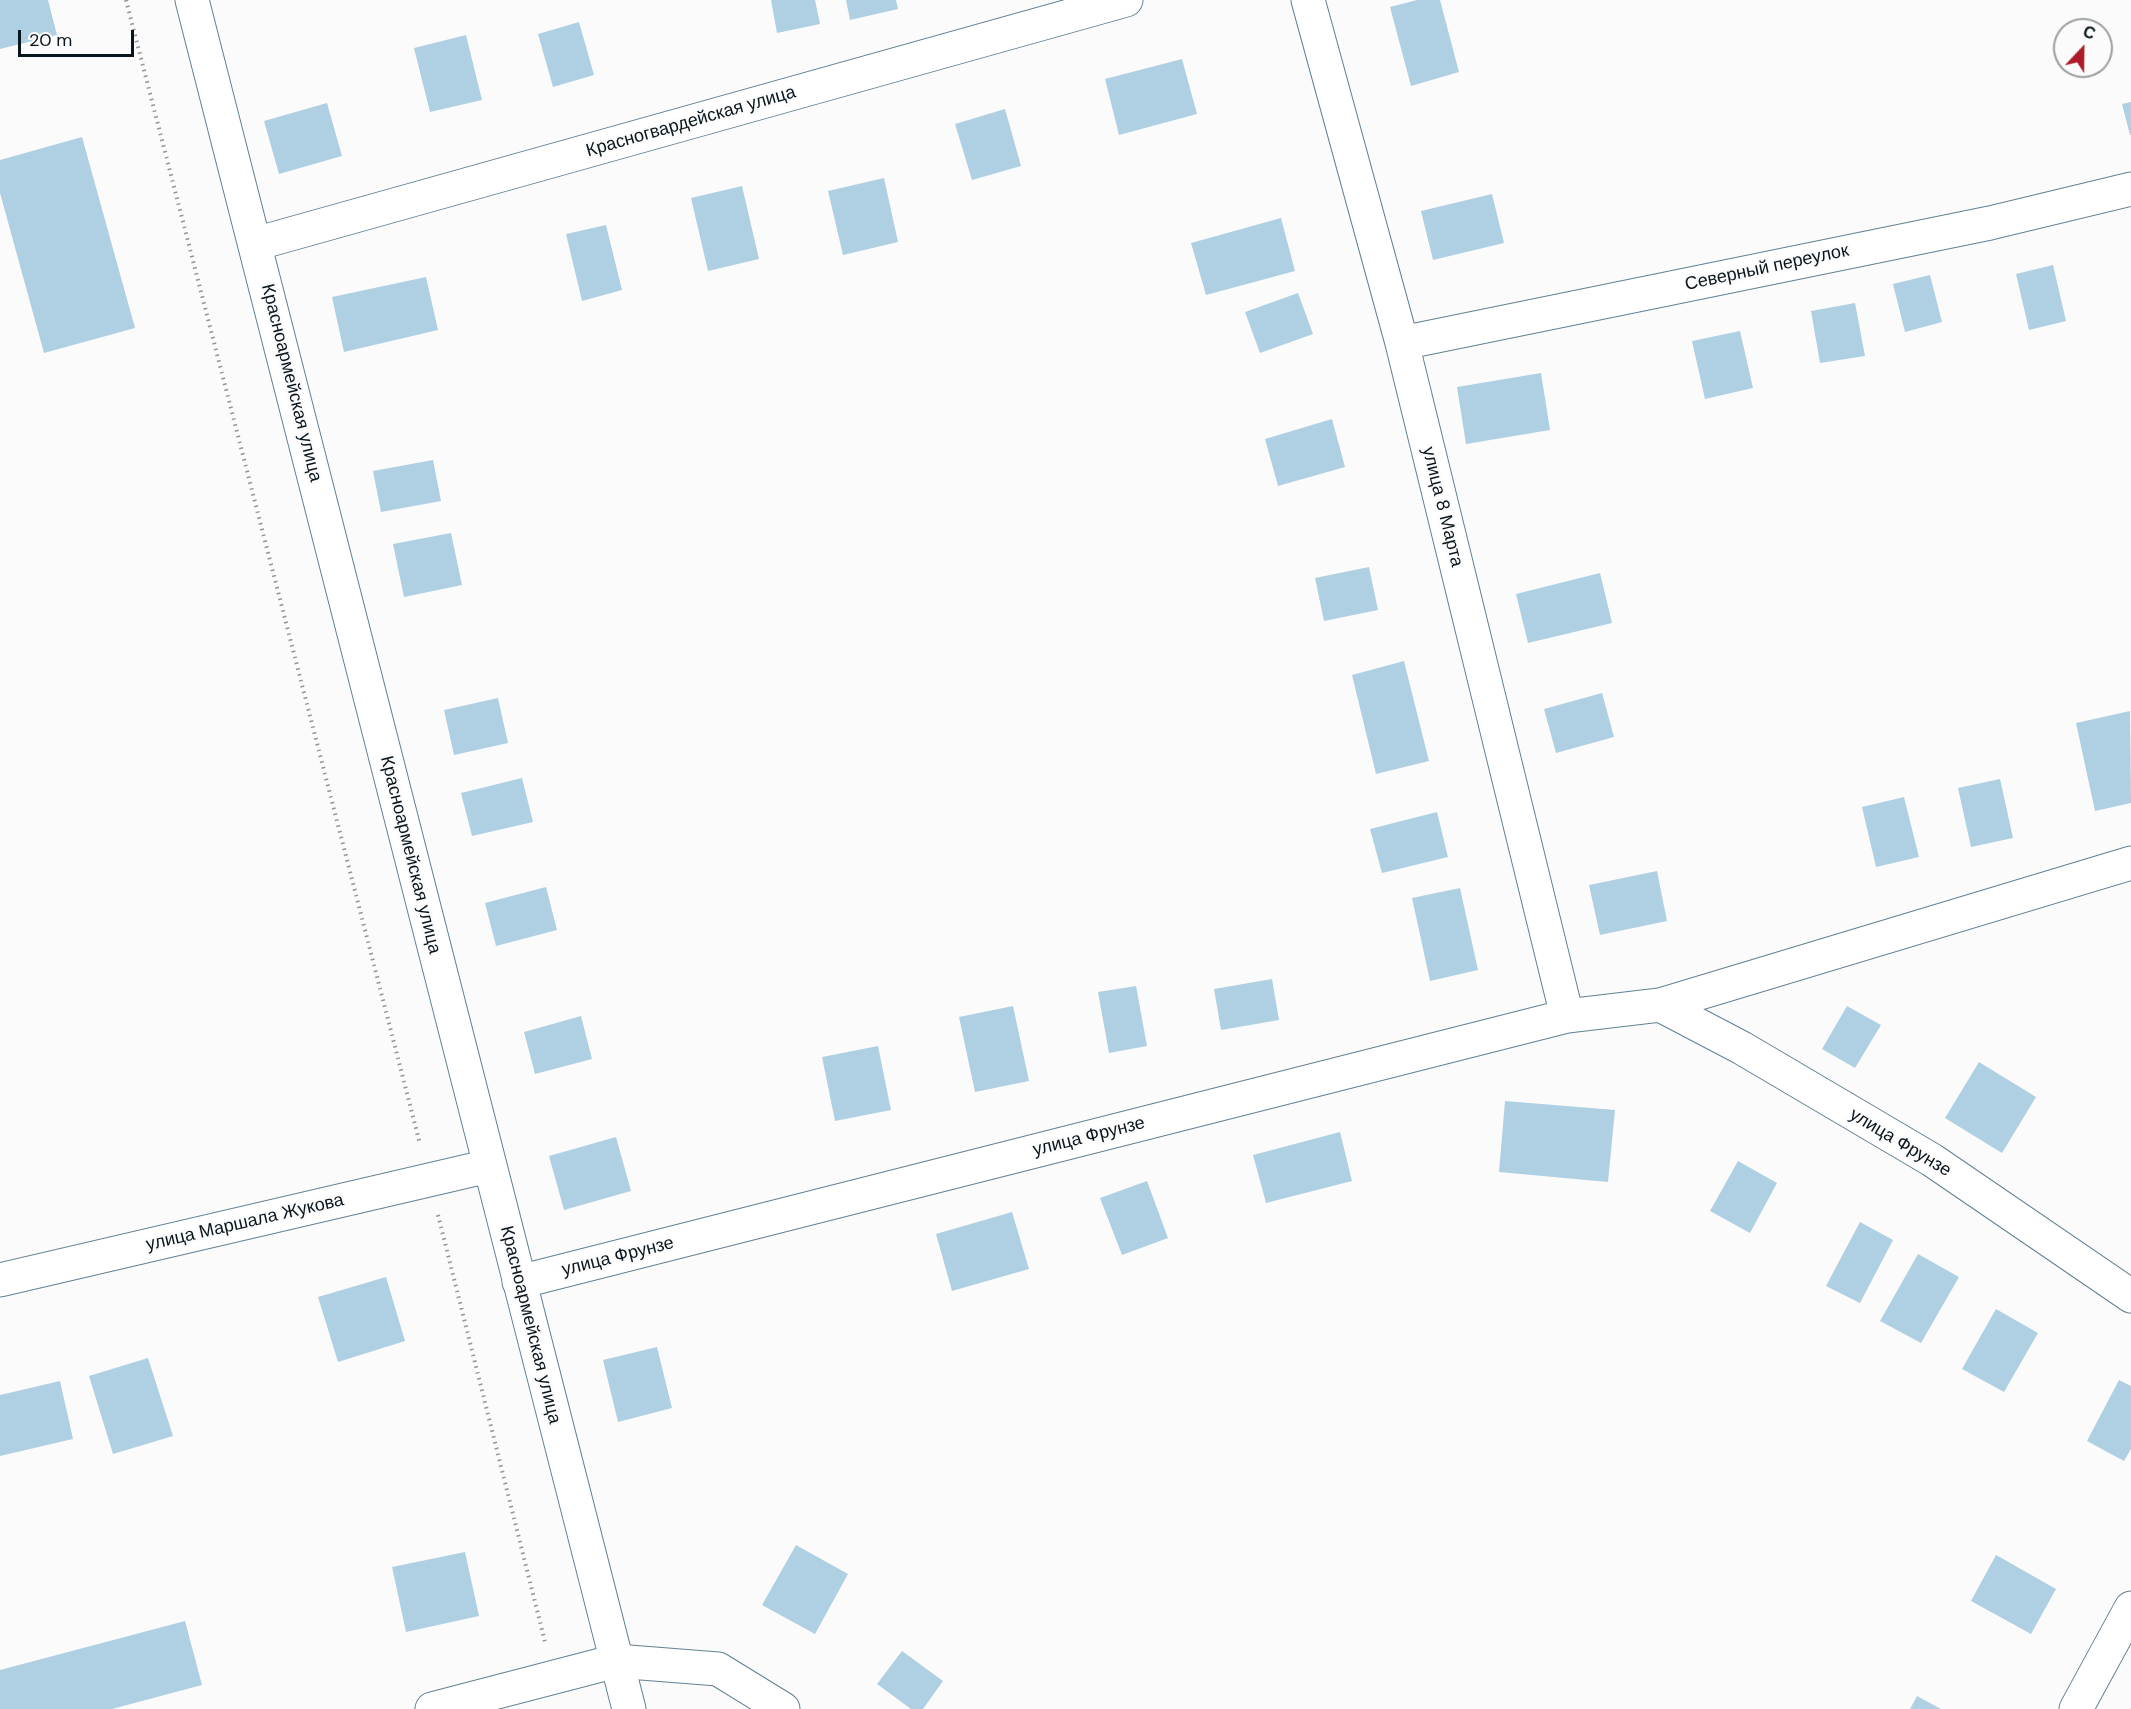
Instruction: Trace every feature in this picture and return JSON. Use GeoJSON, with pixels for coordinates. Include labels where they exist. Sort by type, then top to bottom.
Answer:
{"type":"FeatureCollection","features":[{"type":"Feature","properties":{"kind":"street","name":"Красноармейская улица"},"geometry":{"type":"LineString","coordinates":[[192,0],[629,1709]]}},
{"type":"Feature","properties":{"kind":"street","name":"Красногвардейская улица"},"geometry":{"type":"LineString","coordinates":[[255,244],[1126,0]]}},
{"type":"Feature","properties":{"kind":"street","name":"улица 8 Марта"},"geometry":{"type":"LineString","coordinates":[[1308,0],[1402,343],[1567,1016]]}},
{"type":"Feature","properties":{"kind":"street","name":"Северный переулок"},"geometry":{"type":"LineString","coordinates":[[1402,343],[1990,222],[2131,189]]}},
{"type":"Feature","properties":{"kind":"street","name":"улица Фрунзе"},"geometry":{"type":"LineString","coordinates":[[519,1282],[1567,1016],[1660,1005],[2131,863]]}},
{"type":"Feature","properties":{"kind":"street","name":"улица Фрунзе"},"geometry":{"type":"LineString","coordinates":[[1660,1005],[1742,1048],[1932,1160],[2131,1296]]}},
{"type":"Feature","properties":{"kind":"street","name":"улица Маршала Жукова"},"geometry":{"type":"LineString","coordinates":[[0,1280],[489,1166]]}},
{"type":"Feature","properties":{"kind":"street"},"geometry":{"type":"LineString","coordinates":[[2076,1709],[2131,1608]]}},
{"type":"Feature","properties":{"kind":"street"},"geometry":{"type":"LineString","coordinates":[[432,1709],[616,1661],[718,1669],[783,1709]]}},
{"type":"Feature","properties":{"kind":"path"},"geometry":{"type":"LineString","coordinates":[[126,0],[554,1677]]}},
{"type":"Feature","properties":{"kind":"building"},"geometry":{"type":"Polygon","coordinates":[[[0,0],[48,0],[57,35],[0,49],[0,0]]]}},
{"type":"Feature","properties":{"kind":"building"},"geometry":{"type":"Polygon","coordinates":[[[771,0],[815,0],[820,24],[777,33],[771,0]]]}},
{"type":"Feature","properties":{"kind":"building"},"geometry":{"type":"Polygon","coordinates":[[[846,0],[896,0],[898,9],[850,20],[846,0]]]}},
{"type":"Feature","properties":{"kind":"building"},"geometry":{"type":"Polygon","coordinates":[[[1417,0],[1440,0],[1459,72],[1411,86],[1390,7],[1417,0]]]}},
{"type":"Feature","properties":{"kind":"building"},"geometry":{"type":"Polygon","coordinates":[[[579,22],[594,75],[553,87],[538,34],[579,22]]]}},
{"type":"Feature","properties":{"kind":"building"},"geometry":{"type":"Polygon","coordinates":[[[466,35],[482,100],[430,112],[414,48],[466,35]]]}},
{"type":"Feature","properties":{"kind":"building"},"geometry":{"type":"Polygon","coordinates":[[[1182,59],[1197,114],[1119,135],[1105,79],[1182,59]]]}},
{"type":"Feature","properties":{"kind":"building"},"geometry":{"type":"Polygon","coordinates":[[[2131,102],[2131,135],[2130,135],[2122,104],[2131,102]]]}},
{"type":"Feature","properties":{"kind":"building"},"geometry":{"type":"Polygon","coordinates":[[[327,103],[342,156],[279,174],[264,121],[327,103]]]}},
{"type":"Feature","properties":{"kind":"building"},"geometry":{"type":"Polygon","coordinates":[[[1005,109],[1021,166],[972,180],[955,124],[1005,109]]]}},
{"type":"Feature","properties":{"kind":"building"},"geometry":{"type":"Polygon","coordinates":[[[82,137],[135,328],[44,353],[0,193],[0,160],[82,137]]]}},
{"type":"Feature","properties":{"kind":"building"},"geometry":{"type":"Polygon","coordinates":[[[884,178],[898,242],[843,255],[828,191],[884,178]]]}},
{"type":"Feature","properties":{"kind":"building"},"geometry":{"type":"Polygon","coordinates":[[[742,186],[759,259],[708,271],[691,198],[742,186]]]}},
{"type":"Feature","properties":{"kind":"building"},"geometry":{"type":"Polygon","coordinates":[[[1492,194],[1504,243],[1433,260],[1421,211],[1492,194]]]}},
{"type":"Feature","properties":{"kind":"building"},"geometry":{"type":"Polygon","coordinates":[[[1281,218],[1295,271],[1206,295],[1191,243],[1281,218]]]}},
{"type":"Feature","properties":{"kind":"building"},"geometry":{"type":"Polygon","coordinates":[[[606,225],[622,290],[582,301],[566,234],[606,225]]]}},
{"type":"Feature","properties":{"kind":"building"},"geometry":{"type":"Polygon","coordinates":[[[2053,265],[2066,321],[2029,330],[2016,274],[2053,265]]]}},
{"type":"Feature","properties":{"kind":"building"},"geometry":{"type":"Polygon","coordinates":[[[1930,275],[1942,322],[1905,332],[1893,284],[1930,275]]]}},
{"type":"Feature","properties":{"kind":"building"},"geometry":{"type":"Polygon","coordinates":[[[426,277],[438,330],[344,352],[332,297],[426,277]]]}},
{"type":"Feature","properties":{"kind":"building"},"geometry":{"type":"Polygon","coordinates":[[[1298,293],[1313,334],[1260,353],[1245,312],[1298,293]]]}},
{"type":"Feature","properties":{"kind":"building"},"geometry":{"type":"Polygon","coordinates":[[[1855,303],[1865,356],[1820,363],[1811,311],[1855,303]]]}},
{"type":"Feature","properties":{"kind":"building"},"geometry":{"type":"Polygon","coordinates":[[[1740,331],[1753,388],[1705,399],[1692,341],[1740,331]]]}},
{"type":"Feature","properties":{"kind":"building"},"geometry":{"type":"Polygon","coordinates":[[[1541,373],[1550,430],[1466,444],[1457,387],[1541,373]]]}},
{"type":"Feature","properties":{"kind":"building"},"geometry":{"type":"Polygon","coordinates":[[[1332,419],[1345,467],[1278,486],[1265,439],[1332,419]]]}},
{"type":"Feature","properties":{"kind":"building"},"geometry":{"type":"Polygon","coordinates":[[[433,460],[441,501],[381,512],[373,471],[433,460]]]}},
{"type":"Feature","properties":{"kind":"building"},"geometry":{"type":"Polygon","coordinates":[[[451,533],[462,585],[404,597],[393,544],[451,533]]]}},
{"type":"Feature","properties":{"kind":"building"},"geometry":{"type":"Polygon","coordinates":[[[1369,567],[1378,610],[1324,621],[1315,578],[1369,567]]]}},
{"type":"Feature","properties":{"kind":"building"},"geometry":{"type":"Polygon","coordinates":[[[1600,573],[1612,623],[1528,643],[1516,594],[1600,573]]]}},
{"type":"Feature","properties":{"kind":"building"},"geometry":{"type":"Polygon","coordinates":[[[1404,661],[1429,761],[1376,774],[1352,675],[1404,661]]]}},
{"type":"Feature","properties":{"kind":"building"},"geometry":{"type":"Polygon","coordinates":[[[1602,693],[1614,737],[1556,753],[1544,709],[1602,693]]]}},
{"type":"Feature","properties":{"kind":"building"},"geometry":{"type":"Polygon","coordinates":[[[498,698],[508,743],[454,755],[444,710],[498,698]]]}},
{"type":"Feature","properties":{"kind":"building"},"geometry":{"type":"Polygon","coordinates":[[[2130,711],[2131,803],[2095,811],[2076,723],[2130,711]]]}},
{"type":"Feature","properties":{"kind":"building"},"geometry":{"type":"Polygon","coordinates":[[[522,778],[533,822],[472,836],[461,793],[522,778]]]}},
{"type":"Feature","properties":{"kind":"building"},"geometry":{"type":"Polygon","coordinates":[[[2000,779],[2013,838],[1971,847],[1958,788],[2000,779]]]}},
{"type":"Feature","properties":{"kind":"building"},"geometry":{"type":"Polygon","coordinates":[[[1904,797],[1919,857],[1876,867],[1862,807],[1904,797]]]}},
{"type":"Feature","properties":{"kind":"building"},"geometry":{"type":"Polygon","coordinates":[[[1437,812],[1448,857],[1382,873],[1370,829],[1437,812]]]}},
{"type":"Feature","properties":{"kind":"building"},"geometry":{"type":"Polygon","coordinates":[[[1657,871],[1667,921],[1600,935],[1589,885],[1657,871]]]}},
{"type":"Feature","properties":{"kind":"building"},"geometry":{"type":"Polygon","coordinates":[[[546,887],[557,930],[496,946],[485,903],[546,887]]]}},
{"type":"Feature","properties":{"kind":"building"},"geometry":{"type":"Polygon","coordinates":[[[1460,888],[1478,970],[1430,981],[1412,898],[1460,888]]]}},
{"type":"Feature","properties":{"kind":"building"},"geometry":{"type":"Polygon","coordinates":[[[1272,979],[1279,1020],[1221,1030],[1214,989],[1272,979]]]}},
{"type":"Feature","properties":{"kind":"building"},"geometry":{"type":"Polygon","coordinates":[[[1136,986],[1147,1046],[1109,1053],[1098,992],[1136,986]]]}},
{"type":"Feature","properties":{"kind":"building"},"geometry":{"type":"Polygon","coordinates":[[[1013,1006],[1029,1081],[975,1092],[959,1017],[1013,1006]]]}},
{"type":"Feature","properties":{"kind":"building"},"geometry":{"type":"Polygon","coordinates":[[[1847,1006],[1881,1025],[1855,1068],[1822,1049],[1847,1006]]]}},
{"type":"Feature","properties":{"kind":"building"},"geometry":{"type":"Polygon","coordinates":[[[581,1016],[592,1059],[535,1074],[524,1032],[581,1016]]]}},
{"type":"Feature","properties":{"kind":"building"},"geometry":{"type":"Polygon","coordinates":[[[878,1046],[891,1110],[835,1121],[822,1057],[878,1046]]]}},
{"type":"Feature","properties":{"kind":"building"},"geometry":{"type":"Polygon","coordinates":[[[1979,1062],[2036,1097],[2002,1153],[1945,1118],[1979,1062]]]}},
{"type":"Feature","properties":{"kind":"building"},"geometry":{"type":"Polygon","coordinates":[[[1505,1101],[1615,1110],[1608,1182],[1499,1172],[1505,1101]]]}},
{"type":"Feature","properties":{"kind":"building"},"geometry":{"type":"Polygon","coordinates":[[[1340,1132],[1352,1181],[1266,1203],[1253,1155],[1340,1132]]]}},
{"type":"Feature","properties":{"kind":"building"},"geometry":{"type":"Polygon","coordinates":[[[616,1137],[631,1191],[564,1210],[549,1156],[616,1137]]]}},
{"type":"Feature","properties":{"kind":"building"},"geometry":{"type":"Polygon","coordinates":[[[1738,1161],[1777,1183],[1750,1233],[1710,1211],[1738,1161]]]}},
{"type":"Feature","properties":{"kind":"building"},"geometry":{"type":"Polygon","coordinates":[[[1147,1181],[1168,1238],[1122,1255],[1100,1198],[1147,1181]]]}},
{"type":"Feature","properties":{"kind":"building"},"geometry":{"type":"Polygon","coordinates":[[[1012,1212],[1029,1269],[952,1291],[936,1234],[1012,1212]]]}},
{"type":"Feature","properties":{"kind":"building"},"geometry":{"type":"Polygon","coordinates":[[[1860,1222],[1893,1240],[1860,1303],[1826,1286],[1860,1222]]]}},
{"type":"Feature","properties":{"kind":"building"},"geometry":{"type":"Polygon","coordinates":[[[1918,1254],[1959,1277],[1921,1343],[1880,1321],[1918,1254]]]}},
{"type":"Feature","properties":{"kind":"building"},"geometry":{"type":"Polygon","coordinates":[[[386,1277],[405,1341],[338,1362],[318,1297],[386,1277]]]}},
{"type":"Feature","properties":{"kind":"building"},"geometry":{"type":"Polygon","coordinates":[[[1996,1309],[2038,1333],[2004,1392],[1962,1369],[1996,1309]]]}},
{"type":"Feature","properties":{"kind":"building"},"geometry":{"type":"Polygon","coordinates":[[[657,1347],[672,1408],[618,1422],[603,1360],[657,1347]]]}},
{"type":"Feature","properties":{"kind":"building"},"geometry":{"type":"Polygon","coordinates":[[[148,1358],[173,1436],[113,1454],[89,1376],[148,1358]]]}},
{"type":"Feature","properties":{"kind":"building"},"geometry":{"type":"Polygon","coordinates":[[[2119,1380],[2131,1386],[2131,1449],[2124,1461],[2087,1441],[2119,1380]]]}},
{"type":"Feature","properties":{"kind":"building"},"geometry":{"type":"Polygon","coordinates":[[[60,1381],[73,1439],[0,1456],[0,1395],[60,1381]]]}},
{"type":"Feature","properties":{"kind":"building"},"geometry":{"type":"Polygon","coordinates":[[[796,1545],[848,1574],[815,1634],[762,1605],[796,1545]]]}},
{"type":"Feature","properties":{"kind":"building"},"geometry":{"type":"Polygon","coordinates":[[[465,1552],[479,1616],[406,1632],[392,1567],[465,1552]]]}},
{"type":"Feature","properties":{"kind":"building"},"geometry":{"type":"Polygon","coordinates":[[[1996,1555],[2056,1589],[2031,1634],[1971,1601],[1996,1555]]]}},
{"type":"Feature","properties":{"kind":"building"},"geometry":{"type":"Polygon","coordinates":[[[185,1621],[202,1685],[112,1709],[0,1709],[0,1670],[185,1621]]]}},
{"type":"Feature","properties":{"kind":"building"},"geometry":{"type":"Polygon","coordinates":[[[902,1651],[943,1681],[923,1709],[911,1709],[877,1684],[902,1651]]]}},
{"type":"Feature","properties":{"kind":"building"},"geometry":{"type":"Polygon","coordinates":[[[1917,1696],[1941,1709],[1910,1709],[1917,1696]]]}}]}
